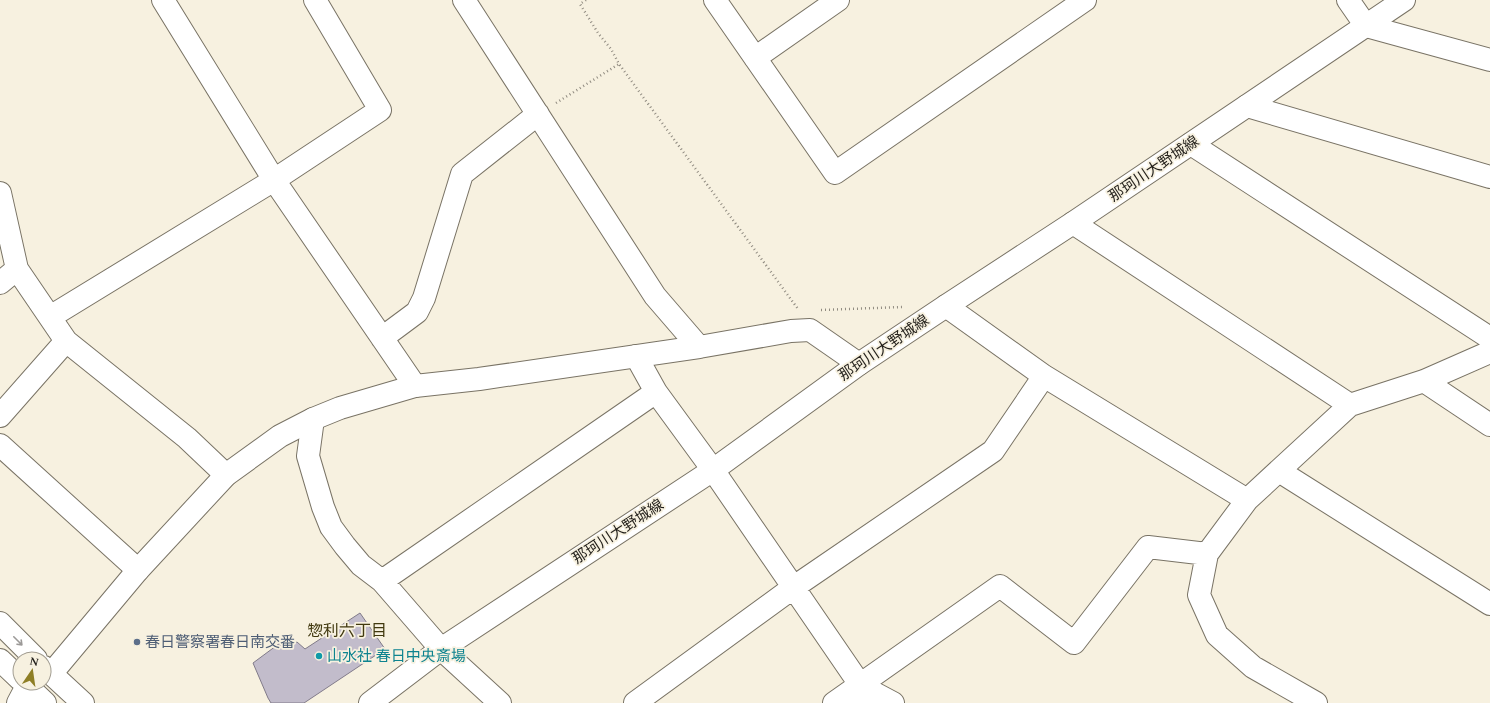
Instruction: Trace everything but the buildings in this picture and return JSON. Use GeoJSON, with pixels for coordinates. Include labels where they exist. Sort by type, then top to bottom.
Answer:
{"type":"FeatureCollection","features":[{"type":"Feature","properties":{"kind":"street"},"geometry":{"type":"LineString","coordinates":[[163,0],[274,180],[415,386]]}},
{"type":"Feature","properties":{"kind":"street"},"geometry":{"type":"LineString","coordinates":[[50,317],[274,180],[380,110],[315,0]]}},
{"type":"Feature","properties":{"kind":"street"},"geometry":{"type":"LineString","coordinates":[[464,0],[655,296],[699,347]]}},
{"type":"Feature","properties":{"kind":"street"},"geometry":{"type":"LineString","coordinates":[[714,0],[835,173],[1085,0]]}},
{"type":"Feature","properties":{"kind":"street"},"geometry":{"type":"LineString","coordinates":[[755,58],[838,0]]}},
{"type":"Feature","properties":{"kind":"street"},"geometry":{"type":"LineString","coordinates":[[1348,0],[1366,26],[1490,60]]}},
{"type":"Feature","properties":{"kind":"street","name":"那珂川大野城線"},"geometry":{"type":"LineString","coordinates":[[370,703],[441,650],[713,470],[860,364],[1073,223],[1404,0]]}},
{"type":"Feature","properties":{"kind":"street"},"geometry":{"type":"LineString","coordinates":[[1247,106],[1490,177]]}},
{"type":"Feature","properties":{"kind":"street"},"geometry":{"type":"LineString","coordinates":[[382,338],[418,312],[424,298],[462,174],[538,114]]}},
{"type":"Feature","properties":{"kind":"street"},"geometry":{"type":"LineString","coordinates":[[1191,144],[1490,338]]}},
{"type":"Feature","properties":{"kind":"street"},"geometry":{"type":"LineString","coordinates":[[0,192],[17,269],[66,341],[187,438],[226,475]]}},
{"type":"Feature","properties":{"kind":"street"},"geometry":{"type":"LineString","coordinates":[[1073,223],[1350,405]]}},
{"type":"Feature","properties":{"kind":"street"},"geometry":{"type":"LineString","coordinates":[[0,283],[17,269]]}},
{"type":"Feature","properties":{"kind":"street"},"geometry":{"type":"LineString","coordinates":[[946,306],[1044,376],[1247,500]]}},
{"type":"Feature","properties":{"kind":"street"},"geometry":{"type":"LineString","coordinates":[[52,667],[138,570],[226,475],[280,436],[313,419],[340,408],[415,386],[479,379],[699,347],[791,331],[810,330],[860,364]]}},
{"type":"Feature","properties":{"kind":"street"},"geometry":{"type":"LineString","coordinates":[[0,416],[66,341]]}},
{"type":"Feature","properties":{"kind":"street"},"geometry":{"type":"LineString","coordinates":[[1316,703],[1253,667],[1217,635],[1199,595],[1207,554],[1247,500],[1350,405],[1424,381],[1490,352]]}},
{"type":"Feature","properties":{"kind":"street"},"geometry":{"type":"LineString","coordinates":[[636,356],[656,392],[713,470],[794,587],[862,694],[893,703]]}},
{"type":"Feature","properties":{"kind":"street"},"geometry":{"type":"LineString","coordinates":[[635,703],[794,587],[993,451],[1044,376]]}},
{"type":"Feature","properties":{"kind":"street"},"geometry":{"type":"LineString","coordinates":[[1424,381],[1490,425]]}},
{"type":"Feature","properties":{"kind":"street"},"geometry":{"type":"LineString","coordinates":[[382,581],[656,392]]}},
{"type":"Feature","properties":{"kind":"street"},"geometry":{"type":"LineString","coordinates":[[313,419],[308,456],[323,507],[331,527],[345,546],[362,565],[382,581],[441,650],[500,703]]}},
{"type":"Feature","properties":{"kind":"street"},"geometry":{"type":"LineString","coordinates":[[0,445],[138,570]]}},
{"type":"Feature","properties":{"kind":"street"},"geometry":{"type":"LineString","coordinates":[[1279,471],[1490,604]]}},
{"type":"Feature","properties":{"kind":"street"},"geometry":{"type":"LineString","coordinates":[[834,703],[862,694],[1000,586],[1074,643],[1148,547],[1207,554]]}},
{"type":"Feature","properties":{"kind":"street"},"geometry":{"type":"LineString","coordinates":[[0,623],[28,651]]}},
{"type":"Feature","properties":{"kind":"street"},"geometry":{"type":"LineString","coordinates":[[0,660],[12,675]]}},
{"type":"Feature","properties":{"kind":"street"},"geometry":{"type":"LineString","coordinates":[[52,675],[83,703]]}},
{"type":"Feature","properties":{"kind":"street"},"geometry":{"type":"LineString","coordinates":[[27,691],[45,703]]}},
{"type":"Feature","properties":{"kind":"path"},"geometry":{"type":"LineString","coordinates":[[586,0],[580,4],[598,33],[611,49],[619,64],[800,311]]}},
{"type":"Feature","properties":{"kind":"path"},"geometry":{"type":"LineString","coordinates":[[538,114],[619,64]]}},
{"type":"Feature","properties":{"kind":"path"},"geometry":{"type":"LineString","coordinates":[[815,310],[908,307]]}},
{"type":"Feature","properties":{"kind":"place","name":"春日警察署春日南交番"},"geometry":{"type":"Point","coordinates":[137,642]}},
{"type":"Feature","properties":{"kind":"place","name":"山水社 春日中央斎場"},"geometry":{"type":"Point","coordinates":[319,656]}},
{"type":"Feature","properties":{"kind":"district","name":"惣利六丁目"},"geometry":{"type":"Point","coordinates":[347,631]}}]}
